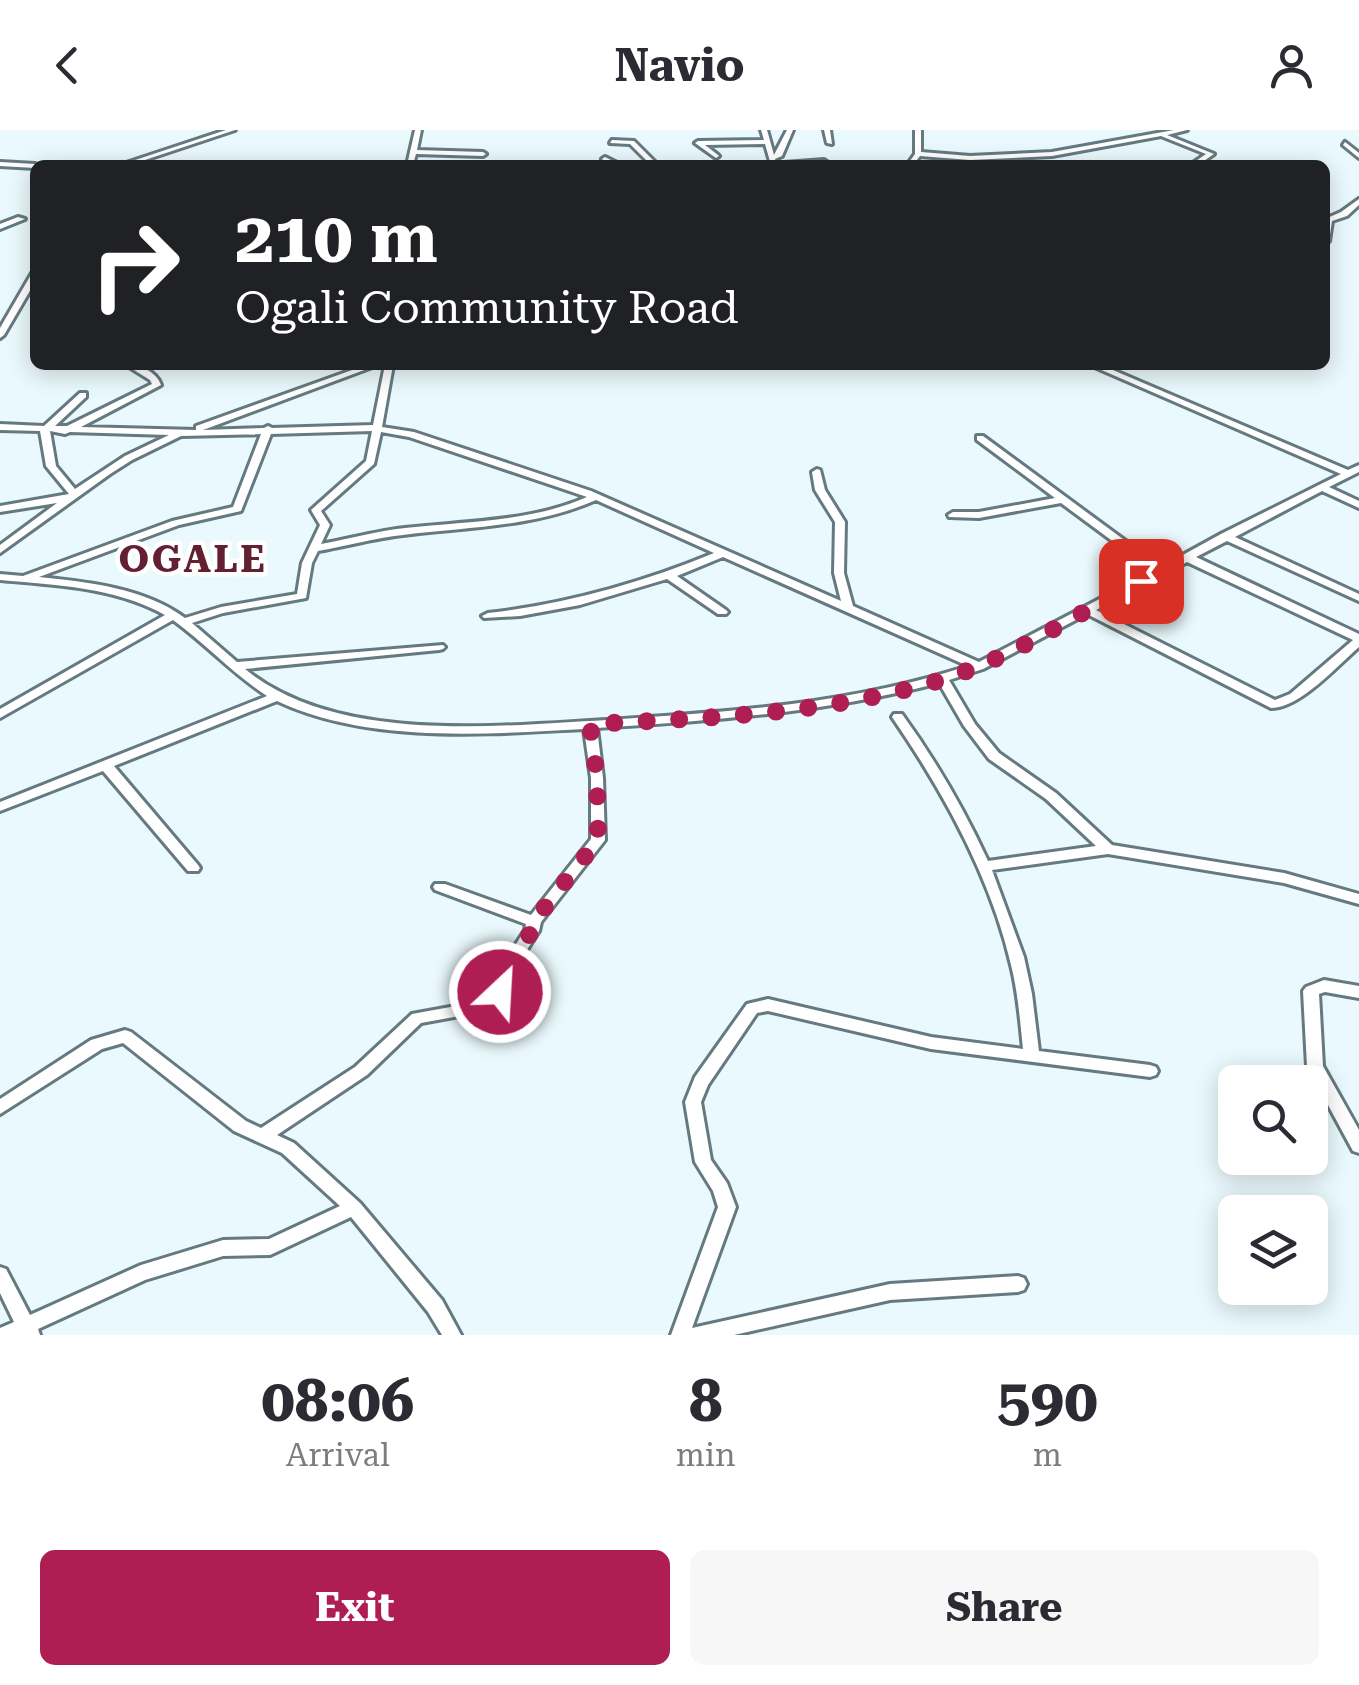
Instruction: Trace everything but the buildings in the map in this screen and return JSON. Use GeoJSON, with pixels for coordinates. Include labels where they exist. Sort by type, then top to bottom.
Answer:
{"type":"FeatureCollection","features":[{"type":"Feature","properties":{"kind":"street"},"geometry":{"type":"LineString","coordinates":[[139,160],[242,130]]}},
{"type":"Feature","properties":{"kind":"street"},"geometry":{"type":"LineString","coordinates":[[411,160],[418,130]]}},
{"type":"Feature","properties":{"kind":"street"},"geometry":{"type":"LineString","coordinates":[[764,130],[774,160]]}},
{"type":"Feature","properties":{"kind":"street"},"geometry":{"type":"LineString","coordinates":[[775,160],[790,130]]}},
{"type":"Feature","properties":{"kind":"street"},"geometry":{"type":"LineString","coordinates":[[827,130],[830,143]]}},
{"type":"Feature","properties":{"kind":"street"},"geometry":{"type":"LineString","coordinates":[[914,160],[918,154],[918,130]]}},
{"type":"Feature","properties":{"kind":"street"},"geometry":{"type":"LineString","coordinates":[[918,154],[970,158],[1052,154],[1184,130]]}},
{"type":"Feature","properties":{"kind":"street"},"geometry":{"type":"LineString","coordinates":[[1164,136],[1212,154],[1202,160]]}},
{"type":"Feature","properties":{"kind":"street"},"geometry":{"type":"LineString","coordinates":[[716,156],[698,143],[702,137],[766,142]]}},
{"type":"Feature","properties":{"kind":"street"},"geometry":{"type":"LineString","coordinates":[[612,142],[632,142],[650,160]]}},
{"type":"Feature","properties":{"kind":"street"},"geometry":{"type":"LineString","coordinates":[[1346,144],[1359,156]]}},
{"type":"Feature","properties":{"kind":"street"},"geometry":{"type":"LineString","coordinates":[[412,152],[483,154]]}},
{"type":"Feature","properties":{"kind":"street"},"geometry":{"type":"LineString","coordinates":[[0,164],[30,166]]}},
{"type":"Feature","properties":{"kind":"street"},"geometry":{"type":"LineString","coordinates":[[1330,219],[1359,201]]}},
{"type":"Feature","properties":{"kind":"street"},"geometry":{"type":"LineString","coordinates":[[0,227],[21,220]]}},
{"type":"Feature","properties":{"kind":"street"},"geometry":{"type":"LineString","coordinates":[[0,335],[30,282]]}},
{"type":"Feature","properties":{"kind":"street"},"geometry":{"type":"LineString","coordinates":[[21,295],[30,295]]}},
{"type":"Feature","properties":{"kind":"street"},"geometry":{"type":"LineString","coordinates":[[64,431],[156,384],[154,378],[139,370]]}},
{"type":"Feature","properties":{"kind":"street"},"geometry":{"type":"LineString","coordinates":[[0,550],[71,496],[150,447],[360,370]]}},
{"type":"Feature","properties":{"kind":"street"},"geometry":{"type":"LineString","coordinates":[[0,714],[179,619],[302,596],[307,562],[325,525],[316,510],[368,466],[380,428],[388,370]]}},
{"type":"Feature","properties":{"kind":"street"},"geometry":{"type":"LineString","coordinates":[[1106,370],[1353,470]]}},
{"type":"Feature","properties":{"kind":"street"},"geometry":{"type":"LineString","coordinates":[[45,430],[83,395]]}},
{"type":"Feature","properties":{"kind":"street"},"geometry":{"type":"LineString","coordinates":[[0,427],[185,434],[380,428],[469,451],[595,497],[979,666]]}},
{"type":"Feature","properties":{"kind":"street"},"geometry":{"type":"LineString","coordinates":[[25,579],[176,523],[238,508],[268,429]]}},
{"type":"Feature","properties":{"kind":"street"},"geometry":{"type":"LineString","coordinates":[[45,430],[51,466],[71,496]]}},
{"type":"Feature","properties":{"kind":"street"},"geometry":{"type":"LineString","coordinates":[[980,438],[1160,571]]}},
{"type":"Feature","properties":{"kind":"street"},"geometry":{"type":"LineString","coordinates":[[0,576],[101,591],[179,619],[276,697],[331,716],[398,726],[487,730],[795,708],[858,700],[979,666],[1353,470]]}},
{"type":"Feature","properties":{"kind":"street"},"geometry":{"type":"LineString","coordinates":[[817,472],[820,490],[840,522],[840,573],[848,607]]}},
{"type":"Feature","properties":{"kind":"street"},"geometry":{"type":"LineString","coordinates":[[1320,487],[1359,504]]}},
{"type":"Feature","properties":{"kind":"street"},"geometry":{"type":"LineString","coordinates":[[0,510],[71,496]]}},
{"type":"Feature","properties":{"kind":"street"},"geometry":{"type":"LineString","coordinates":[[314,548],[402,531],[531,514],[579,505],[595,497]]}},
{"type":"Feature","properties":{"kind":"street"},"geometry":{"type":"LineString","coordinates":[[953,514],[980,516],[1061,500]]}},
{"type":"Feature","properties":{"kind":"street"},"geometry":{"type":"LineString","coordinates":[[1225,536],[1359,598]]}},
{"type":"Feature","properties":{"kind":"street"},"geometry":{"type":"LineString","coordinates":[[488,616],[589,602],[670,576],[724,553]]}},
{"type":"Feature","properties":{"kind":"street"},"geometry":{"type":"LineString","coordinates":[[1086,609],[1275,705],[1294,697],[1359,639],[1186,557]]}},
{"type":"Feature","properties":{"kind":"street"},"geometry":{"type":"LineString","coordinates":[[670,576],[722,612]]}},
{"type":"Feature","properties":{"kind":"street"},"geometry":{"type":"LineString","coordinates":[[234,666],[440,647]]}},
{"type":"Feature","properties":{"kind":"street"},"geometry":{"type":"LineString","coordinates":[[943,679],[977,736],[994,756],[1050,796],[1108,849]]}},
{"type":"Feature","properties":{"kind":"street"},"geometry":{"type":"LineString","coordinates":[[0,807],[276,697]]}},
{"type":"Feature","properties":{"kind":"street"},"geometry":{"type":"LineString","coordinates":[[898,717],[952,797],[982,867],[1016,956],[1032,1056]]}},
{"type":"Feature","properties":{"kind":"street"},"geometry":{"type":"LineString","coordinates":[[263,1136],[361,1071],[417,1018],[456,1013],[488,1002],[500,992],[508,966],[532,931],[534,921],[598,840],[597,778],[590,724]]}},
{"type":"Feature","properties":{"kind":"street"},"geometry":{"type":"LineString","coordinates":[[107,767],[194,868]]}},
{"type":"Feature","properties":{"kind":"street"},"geometry":{"type":"LineString","coordinates":[[982,867],[1108,849],[1284,878],[1359,899]]}},
{"type":"Feature","properties":{"kind":"street"},"geometry":{"type":"LineString","coordinates":[[440,888],[534,921]]}},
{"type":"Feature","properties":{"kind":"street"},"geometry":{"type":"LineString","coordinates":[[1359,992],[1324,986],[1311,991],[1311,1039],[1320,1077],[1359,1146]]}},
{"type":"Feature","properties":{"kind":"street"},"geometry":{"type":"LineString","coordinates":[[680,1335],[727,1207],[722,1188],[704,1162],[693,1102],[701,1082],[752,1008],[764,1004],[932,1043],[1150,1071]]}},
{"type":"Feature","properties":{"kind":"street"},"geometry":{"type":"LineString","coordinates":[[0,1107],[97,1044],[125,1036],[240,1126],[288,1148],[354,1208],[435,1306],[452,1335]]}},
{"type":"Feature","properties":{"kind":"street"},"geometry":{"type":"LineString","coordinates":[[5,1335],[29,1329],[141,1273],[223,1248],[270,1246],[354,1208]]}},
{"type":"Feature","properties":{"kind":"street"},"geometry":{"type":"LineString","coordinates":[[0,1275],[29,1329]]}},
{"type":"Feature","properties":{"kind":"street"},"geometry":{"type":"LineString","coordinates":[[696,1335],[890,1292],[1018,1284]]}},
{"type":"Feature","properties":{"kind":"district","name":"OGALE"},"geometry":{"type":"Point","coordinates":[193,559]}},
{"type":"Feature","properties":{"kind":"route"},"geometry":{"type":"LineString","coordinates":[[500,992],[508,966],[532,931],[534,921],[598,840],[597,778],[590,724],[753,713],[858,700],[943,679],[979,666],[1141,581]]}}]}
